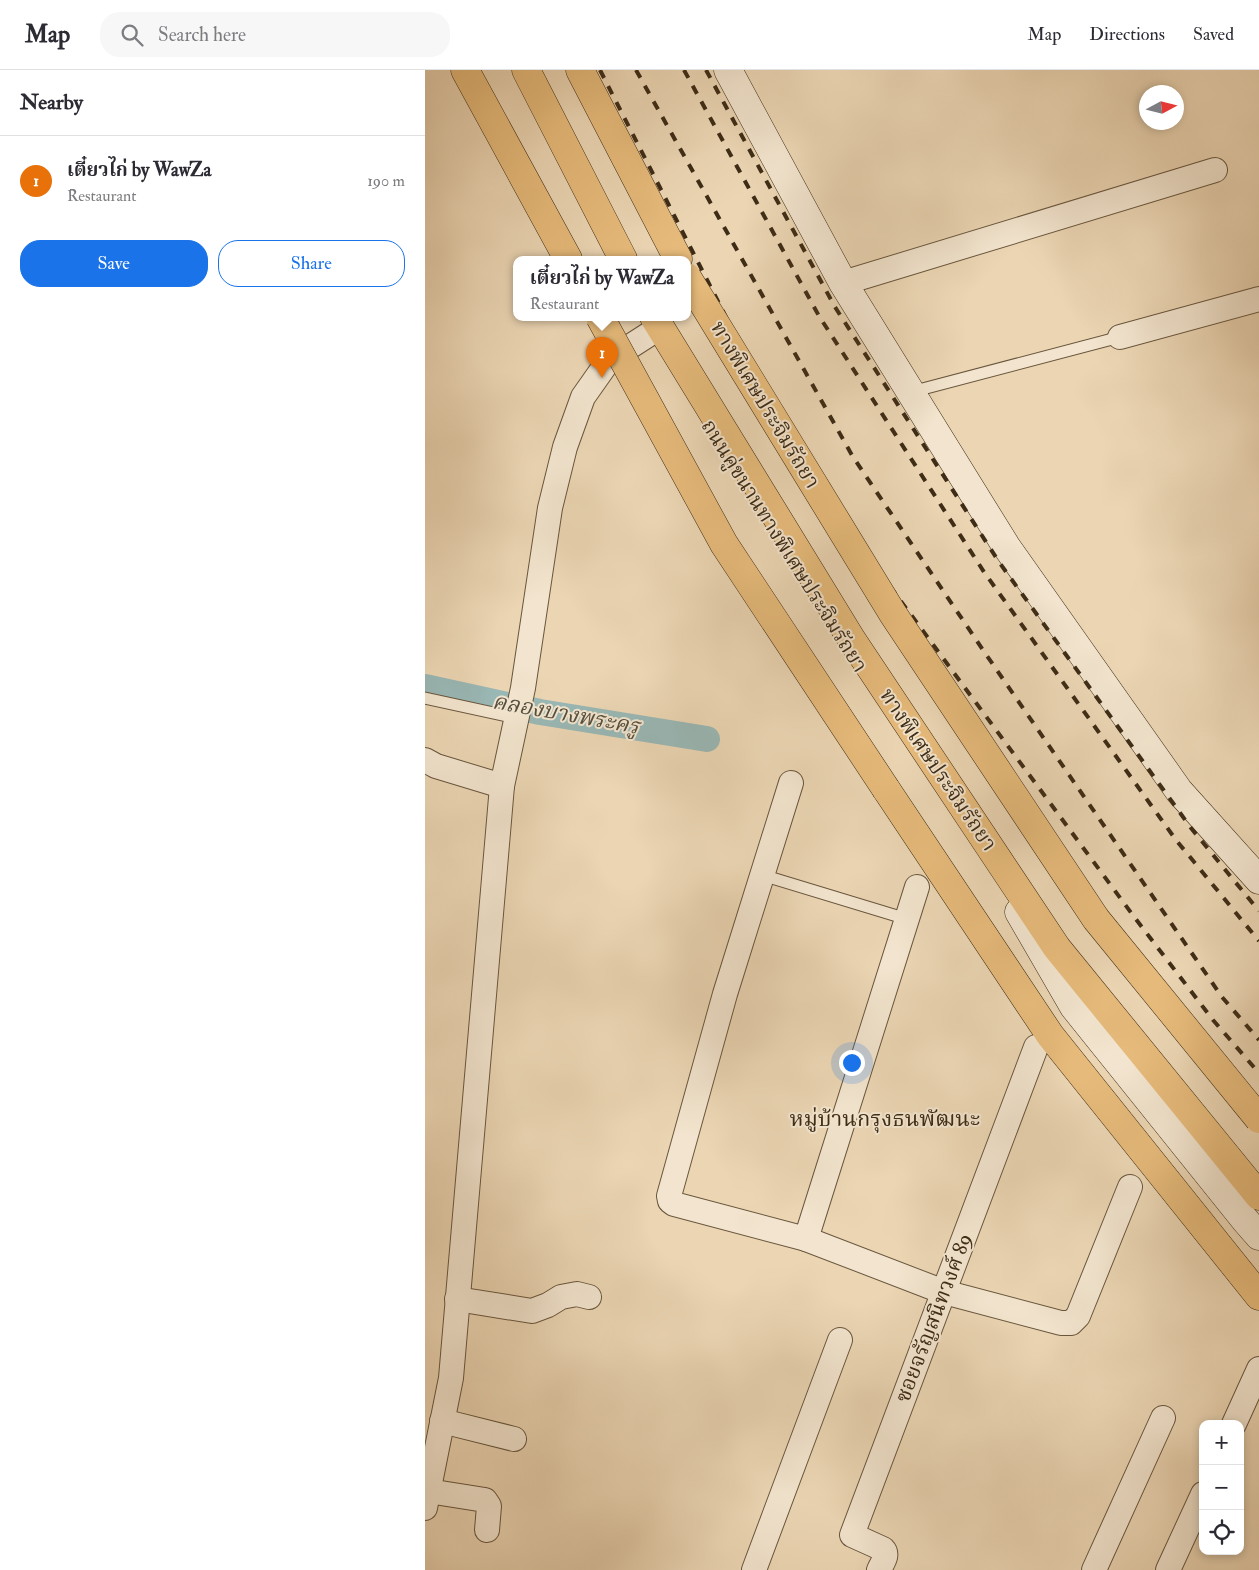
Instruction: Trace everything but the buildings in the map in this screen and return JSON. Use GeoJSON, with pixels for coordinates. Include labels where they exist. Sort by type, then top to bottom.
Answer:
{"type":"FeatureCollection","features":[{"type":"Feature","properties":{"kind":"highway"},"geometry":{"type":"LineString","coordinates":[[465,70],[567,256]]}},
{"type":"Feature","properties":{"kind":"highway"},"geometry":{"type":"LineString","coordinates":[[526,70],[621,256]]}},
{"type":"Feature","properties":{"kind":"highway"},"geometry":{"type":"LineString","coordinates":[[580,70],[676,256]]}},
{"type":"Feature","properties":{"kind":"highway","name":"ทางพิเศษประจิมรัถยา"},"geometry":{"type":"LineString","coordinates":[[691,284],[893,614],[1095,919],[1259,1119]]}},
{"type":"Feature","properties":{"kind":"highway"},"geometry":{"type":"LineString","coordinates":[[602,321],[724,544],[1050,1035],[1259,1296]]}},
{"type":"Feature","properties":{"kind":"highway","name":"ทางพิเศษประจิมรัถยา"},"geometry":{"type":"LineString","coordinates":[[649,322],[852,640],[1057,948],[1259,1196]]}},
{"type":"Feature","properties":{"kind":"main road"},"geometry":{"type":"LineString","coordinates":[[512,70],[610,256]]}},
{"type":"Feature","properties":{"kind":"main road"},"geometry":{"type":"LineString","coordinates":[[728,70],[843,283],[1006,546],[1179,791],[1259,880]]}},
{"type":"Feature","properties":{"kind":"main road","name":"ถนนคู่ขนานทางพิเศษประจิมรัถยา"},"geometry":{"type":"LineString","coordinates":[[649,322],[794,567],[1006,889],[1074,1007],[1259,1236]]}},
{"type":"Feature","properties":{"kind":"street"},"geometry":{"type":"LineString","coordinates":[[843,283],[1215,170]]}},
{"type":"Feature","properties":{"kind":"street"},"geometry":{"type":"LineString","coordinates":[[1120,337],[1259,299]]}},
{"type":"Feature","properties":{"kind":"street"},"geometry":{"type":"LineString","coordinates":[[487,1530],[489,1506],[485,1500],[427,1500],[451,1378],[501,786],[523,688],[550,508],[565,448],[583,397],[609,360],[649,322]]}},
{"type":"Feature","properties":{"kind":"street"},"geometry":{"type":"LineString","coordinates":[[425,760],[436,766],[501,786]]}},
{"type":"Feature","properties":{"kind":"street"},"geometry":{"type":"LineString","coordinates":[[791,783],[725,994],[669,1196],[670,1201],[674,1204],[806,1238],[944,1292],[1061,1323],[1071,1323],[1078,1316],[1130,1187]]}},
{"type":"Feature","properties":{"kind":"street"},"geometry":{"type":"LineString","coordinates":[[806,1238],[917,887]]}},
{"type":"Feature","properties":{"kind":"street","name":"ซอยจรัญสนิทวงศ์ 89"},"geometry":{"type":"LineString","coordinates":[[879,1570],[886,1555],[883,1548],[852,1536],[1036,1047]]}},
{"type":"Feature","properties":{"kind":"street"},"geometry":{"type":"LineString","coordinates":[[457,1299],[532,1311],[548,1305],[561,1297],[577,1294],[589,1297]]}},
{"type":"Feature","properties":{"kind":"street"},"geometry":{"type":"LineString","coordinates":[[754,1570],[840,1340]]}},
{"type":"Feature","properties":{"kind":"street"},"geometry":{"type":"LineString","coordinates":[[1236,1420],[1259,1369]]}},
{"type":"Feature","properties":{"kind":"street"},"geometry":{"type":"LineString","coordinates":[[1093,1570],[1163,1418]]}},
{"type":"Feature","properties":{"kind":"street"},"geometry":{"type":"LineString","coordinates":[[442,1420],[514,1439]]}},
{"type":"Feature","properties":{"kind":"street"},"geometry":{"type":"LineString","coordinates":[[1168,1570],[1199,1503]]}},
{"type":"Feature","properties":{"kind":"lane"},"geometry":{"type":"LineString","coordinates":[[911,392],[1120,337]]}},
{"type":"Feature","properties":{"kind":"lane"},"geometry":{"type":"LineString","coordinates":[[425,698],[516,718]]}},
{"type":"Feature","properties":{"kind":"lane"},"geometry":{"type":"LineString","coordinates":[[762,875],[907,919]]}},
{"type":"Feature","properties":{"kind":"waterway","name":"คลองบางพระครู"},"geometry":{"type":"LineString","coordinates":[[425,687],[540,712],[707,739]]}},
{"type":"Feature","properties":{"kind":"railway"},"geometry":{"type":"LineString","coordinates":[[600,70],[804,470],[1135,918],[1213,1020],[1259,1073]]}},
{"type":"Feature","properties":{"kind":"railway"},"geometry":{"type":"LineString","coordinates":[[636,70],[853,457],[983,650],[1222,997],[1259,1040]]}},
{"type":"Feature","properties":{"kind":"railway"},"geometry":{"type":"LineString","coordinates":[[684,70],[819,316],[984,572],[1176,840],[1259,941]]}},
{"type":"Feature","properties":{"kind":"railway"},"geometry":{"type":"LineString","coordinates":[[706,70],[835,307],[999,562],[1191,828],[1259,911]]}},
{"type":"Feature","properties":{"kind":"place","name":"เตี๋ยวไก่ by WawZa"},"geometry":{"type":"Point","coordinates":[602,378]}},
{"type":"Feature","properties":{"kind":"district","name":"หมู่บ้านกรุงธนพัฒนะ"},"geometry":{"type":"Point","coordinates":[885,1119]}}]}
